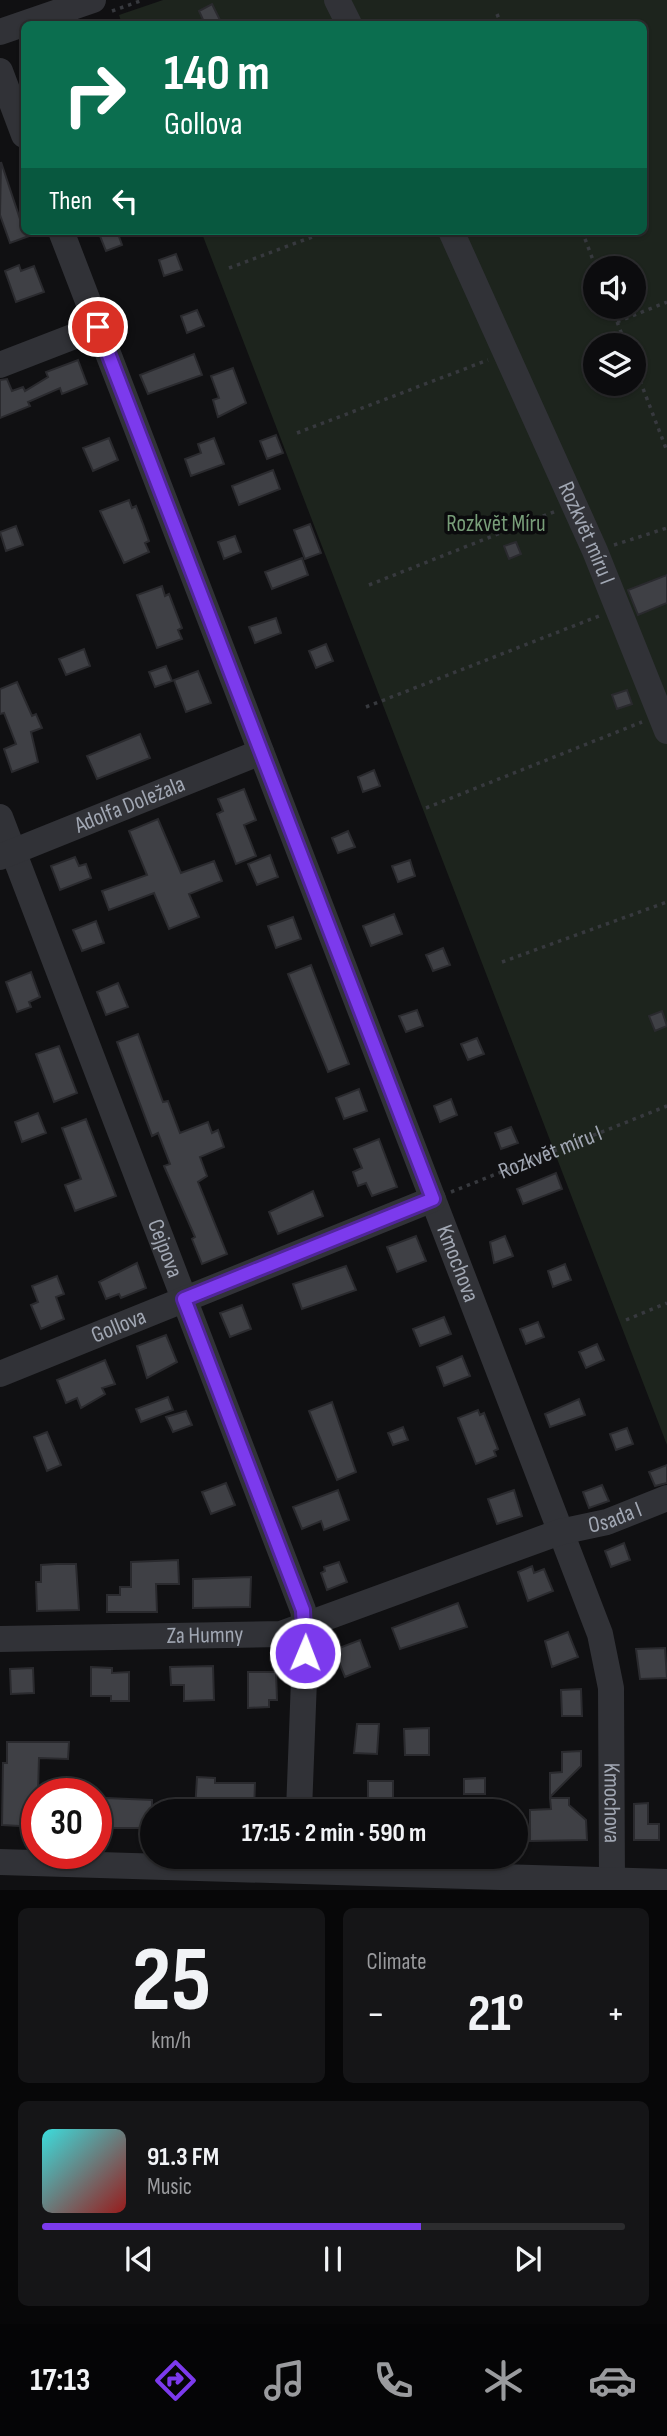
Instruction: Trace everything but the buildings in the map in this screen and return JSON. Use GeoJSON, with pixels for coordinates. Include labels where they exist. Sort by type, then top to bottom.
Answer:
{"type":"FeatureCollection","features":[{"type":"Feature","properties":{"kind":"street"},"geometry":{"type":"LineString","coordinates":[[0,32],[38,9],[93,0]]}},
{"type":"Feature","properties":{"kind":"street"},"geometry":{"type":"LineString","coordinates":[[337,0],[348,21]]}},
{"type":"Feature","properties":{"kind":"street"},"geometry":{"type":"LineString","coordinates":[[0,71],[21,127]]}},
{"type":"Feature","properties":{"kind":"street","name":"Kmochova"},"geometry":{"type":"LineString","coordinates":[[63,235],[433,1199],[609,1667],[612,1880]]}},
{"type":"Feature","properties":{"kind":"street","name":"Rozkvět míru I"},"geometry":{"type":"LineString","coordinates":[[453,235],[595,551],[664,722]]}},
{"type":"Feature","properties":{"kind":"street"},"geometry":{"type":"LineString","coordinates":[[0,365],[98,327]]}},
{"type":"Feature","properties":{"kind":"street","name":"Adolfa Doležala"},"geometry":{"type":"LineString","coordinates":[[7,854],[261,752]]}},
{"type":"Feature","properties":{"kind":"street","name":"Cejpova"},"geometry":{"type":"LineString","coordinates":[[0,817],[7,854],[184,1299],[303,1610],[306,1626],[299,1799]]}},
{"type":"Feature","properties":{"kind":"street","name":"Gollova"},"geometry":{"type":"LineString","coordinates":[[0,1374],[433,1199]]}},
{"type":"Feature","properties":{"kind":"street","name":"Osada I"},"geometry":{"type":"LineString","coordinates":[[560,1532],[607,1522],[667,1499]]}},
{"type":"Feature","properties":{"kind":"street","name":"Za Humny"},"geometry":{"type":"LineString","coordinates":[[0,1639],[281,1634],[560,1532]]}},
{"type":"Feature","properties":{"kind":"street"},"geometry":{"type":"LineString","coordinates":[[0,1862],[140,1862]]}},
{"type":"Feature","properties":{"kind":"street"},"geometry":{"type":"LineString","coordinates":[[332,1869],[412,1883],[612,1880],[667,1882]]}},
{"type":"Feature","properties":{"kind":"path"},"geometry":{"type":"LineString","coordinates":[[497,14],[500,21]]}},
{"type":"Feature","properties":{"kind":"path"},"geometry":{"type":"LineString","coordinates":[[229,268],[317,235]]}},
{"type":"Feature","properties":{"kind":"path"},"geometry":{"type":"LineString","coordinates":[[584,235],[591,256]]}},
{"type":"Feature","properties":{"kind":"path"},"geometry":{"type":"LineString","coordinates":[[617,322],[667,302]]}},
{"type":"Feature","properties":{"kind":"path"},"geometry":{"type":"LineString","coordinates":[[616,319],[621,333]]}},
{"type":"Feature","properties":{"kind":"path"},"geometry":{"type":"LineString","coordinates":[[297,433],[506,353]]}},
{"type":"Feature","properties":{"kind":"path"},"geometry":{"type":"LineString","coordinates":[[646,396],[667,451]]}},
{"type":"Feature","properties":{"kind":"path"},"geometry":{"type":"LineString","coordinates":[[369,585],[574,504]]}},
{"type":"Feature","properties":{"kind":"path"},"geometry":{"type":"LineString","coordinates":[[595,551],[667,528]]}},
{"type":"Feature","properties":{"kind":"path"},"geometry":{"type":"LineString","coordinates":[[366,707],[618,608]]}},
{"type":"Feature","properties":{"kind":"path"},"geometry":{"type":"LineString","coordinates":[[426,808],[664,722]]}},
{"type":"Feature","properties":{"kind":"path"},"geometry":{"type":"LineString","coordinates":[[502,962],[667,902]]}},
{"type":"Feature","properties":{"kind":"path","name":"Rozkvět míru I"},"geometry":{"type":"LineString","coordinates":[[433,1199],[667,1106]]}},
{"type":"Feature","properties":{"kind":"path"},"geometry":{"type":"LineString","coordinates":[[626,1320],[667,1303]]}},
{"type":"Feature","properties":{"kind":"green space","name":"Rozkvět Míru"},"geometry":{"type":"Polygon","coordinates":[[[163,0],[667,0],[667,1445],[203,235],[647,235],[647,21],[121,21],[119,15],[163,0]]]}},
{"type":"Feature","properties":{"kind":"route"},"geometry":{"type":"LineString","coordinates":[[98,327],[433,1199],[184,1299],[306,1618],[305,1653]]}}]}
